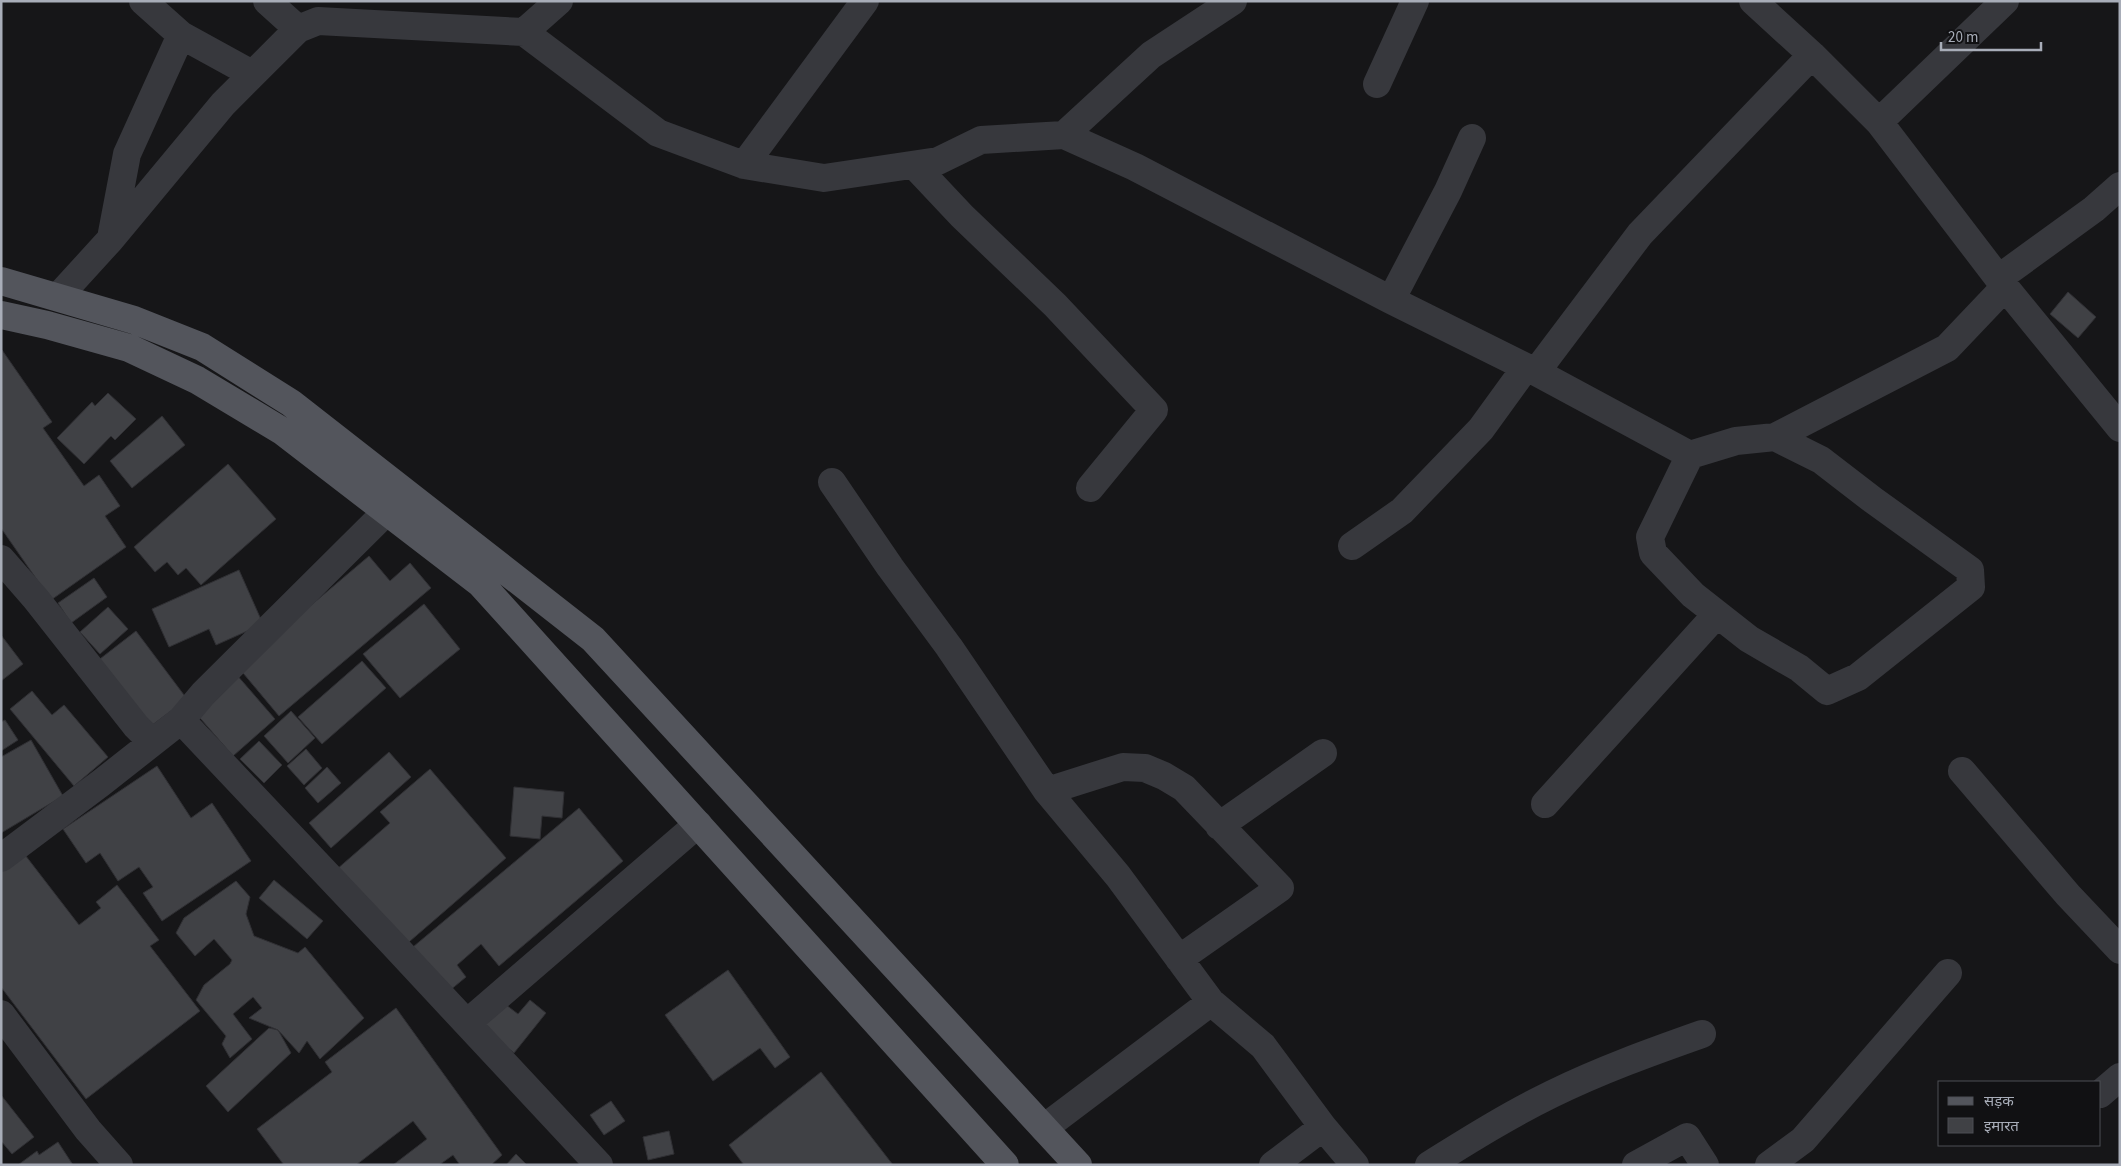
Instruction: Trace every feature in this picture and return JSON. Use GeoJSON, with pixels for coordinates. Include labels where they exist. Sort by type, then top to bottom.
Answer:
{"type":"FeatureCollection","features":[{"type":"Feature","properties":{"kind":"main road"},"geometry":{"type":"LineString","coordinates":[[1,281],[134,320],[202,347],[292,403],[593,640],[1078,1165]]}},
{"type":"Feature","properties":{"kind":"main road"},"geometry":{"type":"LineString","coordinates":[[1,315],[47,325],[129,348],[197,380],[282,431],[481,584],[1005,1165]]}},
{"type":"Feature","properties":{"kind":"street"},"geometry":{"type":"LineString","coordinates":[[143,1],[181,35],[252,74]]}},
{"type":"Feature","properties":{"kind":"street"},"geometry":{"type":"LineString","coordinates":[[267,1],[298,29]]}},
{"type":"Feature","properties":{"kind":"street"},"geometry":{"type":"LineString","coordinates":[[524,32],[559,1]]}},
{"type":"Feature","properties":{"kind":"street"},"geometry":{"type":"LineString","coordinates":[[744,165],[865,1]]}},
{"type":"Feature","properties":{"kind":"street"},"geometry":{"type":"LineString","coordinates":[[1064,135],[1151,55],[1233,1]]}},
{"type":"Feature","properties":{"kind":"street"},"geometry":{"type":"LineString","coordinates":[[1378,84],[1415,1]]}},
{"type":"Feature","properties":{"kind":"street"},"geometry":{"type":"LineString","coordinates":[[1753,1],[1812,55],[1878,122],[2002,282],[2120,428]]}},
{"type":"Feature","properties":{"kind":"street"},"geometry":{"type":"LineString","coordinates":[[1878,122],[2005,1]]}},
{"type":"Feature","properties":{"kind":"street"},"geometry":{"type":"LineString","coordinates":[[58,297],[110,240],[224,104],[252,74],[298,29],[318,21],[524,32],[658,133],[744,165],[824,178],[938,161],[981,140],[1064,135],[1135,167],[1391,300],[1531,370],[1690,455],[1736,441],[1775,437],[1947,348],[2002,282],[2120,186]]}},
{"type":"Feature","properties":{"kind":"street"},"geometry":{"type":"LineString","coordinates":[[110,240],[127,154],[155,96],[181,35]]}},
{"type":"Feature","properties":{"kind":"street"},"geometry":{"type":"LineString","coordinates":[[1352,546],[1409,505],[1482,430],[1640,234],[1812,55]]}},
{"type":"Feature","properties":{"kind":"street"},"geometry":{"type":"LineString","coordinates":[[1391,300],[1448,191],[1472,138]]}},
{"type":"Feature","properties":{"kind":"street"},"geometry":{"type":"LineString","coordinates":[[914,165],[962,216],[1055,305],[1154,410],[1090,488]]}},
{"type":"Feature","properties":{"kind":"street"},"geometry":{"type":"LineString","coordinates":[[1690,455],[1650,537],[1653,553],[1693,595],[1750,638],[1799,668],[1827,691],[1858,678],[1972,587],[1970,570],[1821,460],[1775,437]]}},
{"type":"Feature","properties":{"kind":"street"},"geometry":{"type":"LineString","coordinates":[[832,482],[890,567],[950,647],[1046,791],[1118,876],[1211,1002],[1263,1046],[1323,1127],[1355,1165]]}},
{"type":"Feature","properties":{"kind":"street"},"geometry":{"type":"LineString","coordinates":[[1,858],[181,720],[203,694],[387,512]]}},
{"type":"Feature","properties":{"kind":"street"},"geometry":{"type":"LineString","coordinates":[[1,559],[36,599],[136,726],[152,742]]}},
{"type":"Feature","properties":{"kind":"street"},"geometry":{"type":"LineString","coordinates":[[1545,804],[1717,614]]}},
{"type":"Feature","properties":{"kind":"street"},"geometry":{"type":"LineString","coordinates":[[181,720],[599,1165]]}},
{"type":"Feature","properties":{"kind":"street"},"geometry":{"type":"LineString","coordinates":[[1219,826],[1323,753]]}},
{"type":"Feature","properties":{"kind":"street"},"geometry":{"type":"LineString","coordinates":[[1046,791],[1122,767],[1145,768],[1164,776],[1184,788],[1280,888],[1179,959]]}},
{"type":"Feature","properties":{"kind":"street"},"geometry":{"type":"LineString","coordinates":[[1962,771],[2068,895],[2120,950]]}},
{"type":"Feature","properties":{"kind":"street"},"geometry":{"type":"LineString","coordinates":[[467,1023],[698,824]]}},
{"type":"Feature","properties":{"kind":"street"},"geometry":{"type":"LineString","coordinates":[[1769,1165],[1803,1140],[1948,974]]}},
{"type":"Feature","properties":{"kind":"street"},"geometry":{"type":"LineString","coordinates":[[1044,1128],[1211,1002]]}},
{"type":"Feature","properties":{"kind":"street"},"geometry":{"type":"LineString","coordinates":[[1,1014],[88,1130],[119,1165]]}},
{"type":"Feature","properties":{"kind":"street"},"geometry":{"type":"LineString","coordinates":[[1429,1165],[1494,1124],[1552,1094],[1634,1058],[1702,1034]]}},
{"type":"Feature","properties":{"kind":"street"},"geometry":{"type":"LineString","coordinates":[[2101,1093],[2120,1077]]}},
{"type":"Feature","properties":{"kind":"street"},"geometry":{"type":"LineString","coordinates":[[1272,1165],[1323,1127]]}},
{"type":"Feature","properties":{"kind":"street"},"geometry":{"type":"LineString","coordinates":[[1636,1165],[1687,1137],[1705,1165]]}},
{"type":"Feature","properties":{"kind":"building"},"geometry":{"type":"Polygon","coordinates":[[[2068,292],[2096,317],[2078,338],[2050,314],[2068,292]]]}},
{"type":"Feature","properties":{"kind":"building"},"geometry":{"type":"Polygon","coordinates":[[[2,350],[52,422],[43,428],[84,486],[99,475],[120,506],[105,516],[126,547],[51,600],[1,528],[2,350]]]}},
{"type":"Feature","properties":{"kind":"building"},"geometry":{"type":"Polygon","coordinates":[[[108,393],[136,419],[115,440],[111,436],[84,464],[57,438],[92,402],[95,406],[108,393]]]}},
{"type":"Feature","properties":{"kind":"building"},"geometry":{"type":"Polygon","coordinates":[[[162,416],[185,445],[132,488],[110,461],[162,416]]]}},
{"type":"Feature","properties":{"kind":"building"},"geometry":{"type":"Polygon","coordinates":[[[228,464],[276,519],[201,585],[186,568],[178,575],[167,562],[155,572],[134,547],[228,464]]]}},
{"type":"Feature","properties":{"kind":"building"},"geometry":{"type":"Polygon","coordinates":[[[369,556],[390,581],[410,563],[431,588],[279,716],[238,667],[369,556]]]}},
{"type":"Feature","properties":{"kind":"building"},"geometry":{"type":"Polygon","coordinates":[[[239,570],[263,624],[216,645],[209,629],[169,647],[152,609],[239,570]]]}},
{"type":"Feature","properties":{"kind":"building"},"geometry":{"type":"Polygon","coordinates":[[[94,578],[107,597],[71,623],[58,603],[94,578]]]}},
{"type":"Feature","properties":{"kind":"building"},"geometry":{"type":"Polygon","coordinates":[[[424,604],[460,649],[400,698],[363,654],[424,604]]]}},
{"type":"Feature","properties":{"kind":"building"},"geometry":{"type":"Polygon","coordinates":[[[108,607],[128,629],[100,654],[80,632],[108,607]]]}},
{"type":"Feature","properties":{"kind":"building"},"geometry":{"type":"Polygon","coordinates":[[[136,631],[187,699],[147,729],[96,662],[136,631]]]}},
{"type":"Feature","properties":{"kind":"building"},"geometry":{"type":"Polygon","coordinates":[[[1,635],[23,664],[1,681],[1,635]]]}},
{"type":"Feature","properties":{"kind":"building"},"geometry":{"type":"Polygon","coordinates":[[[362,661],[386,688],[322,744],[298,717],[362,661]]]}},
{"type":"Feature","properties":{"kind":"building"},"geometry":{"type":"Polygon","coordinates":[[[236,674],[275,719],[233,756],[194,711],[236,674]]]}},
{"type":"Feature","properties":{"kind":"building"},"geometry":{"type":"Polygon","coordinates":[[[32,691],[52,715],[64,705],[108,757],[74,786],[10,709],[32,691]]]}},
{"type":"Feature","properties":{"kind":"building"},"geometry":{"type":"Polygon","coordinates":[[[291,711],[315,738],[288,763],[264,736],[291,711]]]}},
{"type":"Feature","properties":{"kind":"building"},"geometry":{"type":"Polygon","coordinates":[[[5,720],[18,740],[1,751],[1,722],[5,720]]]}},
{"type":"Feature","properties":{"kind":"building"},"geometry":{"type":"Polygon","coordinates":[[[31,740],[63,796],[1,833],[1,757],[31,740]]]}},
{"type":"Feature","properties":{"kind":"building"},"geometry":{"type":"Polygon","coordinates":[[[259,741],[282,765],[264,783],[240,759],[259,741]]]}},
{"type":"Feature","properties":{"kind":"building"},"geometry":{"type":"Polygon","coordinates":[[[306,749],[322,768],[304,785],[287,766],[306,749]]]}},
{"type":"Feature","properties":{"kind":"building"},"geometry":{"type":"Polygon","coordinates":[[[389,752],[411,777],[331,848],[309,823],[389,752]]]}},
{"type":"Feature","properties":{"kind":"building"},"geometry":{"type":"Polygon","coordinates":[[[157,766],[191,818],[212,803],[251,861],[162,921],[143,893],[153,887],[139,867],[118,881],[100,853],[86,863],[63,829],[157,766]]]}},
{"type":"Feature","properties":{"kind":"building"},"geometry":{"type":"Polygon","coordinates":[[[327,767],[341,783],[318,803],[305,788],[327,767]]]}},
{"type":"Feature","properties":{"kind":"building"},"geometry":{"type":"Polygon","coordinates":[[[430,769],[506,858],[402,948],[336,870],[390,823],[380,812],[430,769]]]}},
{"type":"Feature","properties":{"kind":"building"},"geometry":{"type":"Polygon","coordinates":[[[514,787],[564,792],[562,818],[542,816],[540,839],[510,836],[514,787]]]}},
{"type":"Feature","properties":{"kind":"building"},"geometry":{"type":"Polygon","coordinates":[[[579,808],[623,861],[499,966],[481,944],[457,965],[466,977],[443,996],[407,952],[579,808]]]}},
{"type":"Feature","properties":{"kind":"building"},"geometry":{"type":"Polygon","coordinates":[[[22,851],[79,925],[101,908],[96,902],[117,885],[159,940],[150,946],[200,1011],[86,1099],[1,987],[1,867],[22,851]]]}},
{"type":"Feature","properties":{"kind":"building"},"geometry":{"type":"Polygon","coordinates":[[[274,880],[323,921],[307,939],[259,898],[274,880]]]}},
{"type":"Feature","properties":{"kind":"building"},"geometry":{"type":"Polygon","coordinates":[[[236,881],[250,897],[246,914],[254,936],[298,953],[305,947],[364,1018],[320,1059],[307,1041],[299,1053],[278,1030],[249,1018],[262,1008],[253,997],[233,1014],[252,1039],[230,1058],[222,1044],[226,1036],[196,1000],[204,985],[230,964],[232,960],[214,939],[195,956],[176,933],[184,918],[236,881]]]}},
{"type":"Feature","properties":{"kind":"building"},"geometry":{"type":"Polygon","coordinates":[[[728,970],[790,1057],[775,1068],[760,1048],[713,1081],[665,1015],[728,970]]]}},
{"type":"Feature","properties":{"kind":"building"},"geometry":{"type":"Polygon","coordinates":[[[497,998],[518,1014],[530,1000],[546,1013],[514,1053],[477,1023],[497,998]]]}},
{"type":"Feature","properties":{"kind":"building"},"geometry":{"type":"Polygon","coordinates":[[[396,1008],[502,1155],[491,1165],[460,1165],[453,1155],[439,1165],[393,1165],[427,1139],[413,1121],[356,1165],[284,1165],[257,1129],[332,1072],[325,1062],[396,1008]]]}},
{"type":"Feature","properties":{"kind":"building"},"geometry":{"type":"Polygon","coordinates":[[[269,1028],[278,1030],[291,1053],[228,1112],[206,1086],[269,1028]]]}},
{"type":"Feature","properties":{"kind":"building"},"geometry":{"type":"Polygon","coordinates":[[[821,1072],[893,1165],[744,1165],[729,1145],[821,1072]]]}},
{"type":"Feature","properties":{"kind":"building"},"geometry":{"type":"Polygon","coordinates":[[[1,1095],[34,1137],[12,1154],[1,1141],[1,1095]]]}},
{"type":"Feature","properties":{"kind":"building"},"geometry":{"type":"Polygon","coordinates":[[[611,1101],[625,1121],[604,1135],[590,1115],[611,1101]]]}},
{"type":"Feature","properties":{"kind":"building"},"geometry":{"type":"Polygon","coordinates":[[[669,1131],[674,1154],[648,1160],[643,1137],[669,1131]]]}},
{"type":"Feature","properties":{"kind":"building"},"geometry":{"type":"Polygon","coordinates":[[[58,1142],[73,1165],[18,1165],[37,1151],[39,1155],[58,1142]]]}},
{"type":"Feature","properties":{"kind":"building"},"geometry":{"type":"Polygon","coordinates":[[[516,1154],[527,1165],[506,1165],[516,1154]]]}}]}
